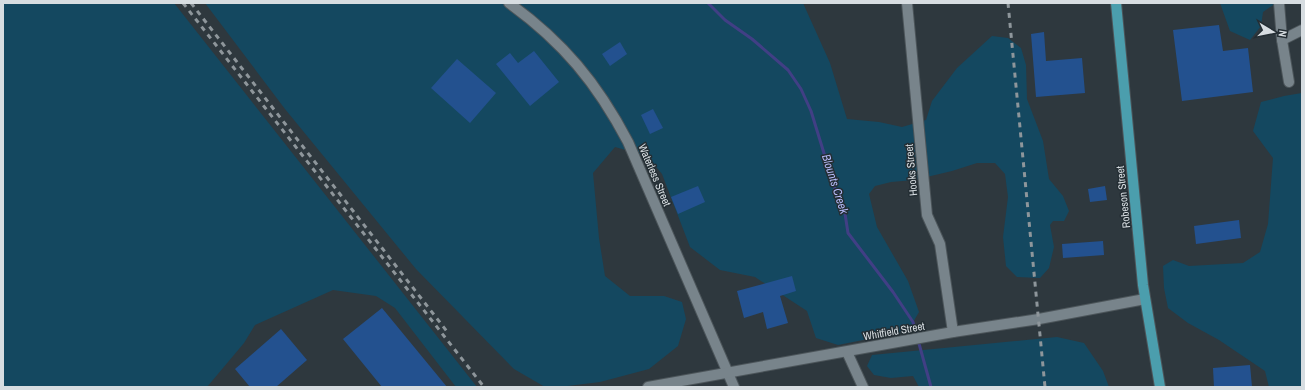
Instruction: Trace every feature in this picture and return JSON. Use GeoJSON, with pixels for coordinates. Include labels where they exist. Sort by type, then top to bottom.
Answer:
{"type":"FeatureCollection","features":[{"type":"Feature","properties":{"kind":"main road","name":"Robeson Street"},"geometry":{"type":"LineString","coordinates":[[1116,3],[1145,299],[1160,387]]}},
{"type":"Feature","properties":{"kind":"street","name":"Waterless Street"},"geometry":{"type":"LineString","coordinates":[[509,3],[547,32],[567,52],[601,95],[615,117],[628,142],[734,387]]}},
{"type":"Feature","properties":{"kind":"street","name":"Hooks Street"},"geometry":{"type":"LineString","coordinates":[[907,3],[927,215],[940,244],[953,332]]}},
{"type":"Feature","properties":{"kind":"street"},"geometry":{"type":"LineString","coordinates":[[1278,3],[1289,82]]}},
{"type":"Feature","properties":{"kind":"street"},"geometry":{"type":"LineString","coordinates":[[1282,40],[1302,30]]}},
{"type":"Feature","properties":{"kind":"street","name":"Whitfield Street"},"geometry":{"type":"LineString","coordinates":[[648,387],[953,332],[1039,319],[1145,299]]}},
{"type":"Feature","properties":{"kind":"street"},"geometry":{"type":"LineString","coordinates":[[847,352],[863,387]]}},
{"type":"Feature","properties":{"kind":"shaded area"},"geometry":{"type":"Polygon","coordinates":[[[3,3],[174,3],[477,387],[456,387],[395,308],[376,296],[333,290],[255,325],[244,343],[207,387],[3,387],[3,3]]]}},
{"type":"Feature","properties":{"kind":"shaded area"},"geometry":{"type":"Polygon","coordinates":[[[205,3],[803,3],[830,63],[847,119],[879,122],[902,127],[926,120],[932,101],[957,68],[992,36],[1008,38],[1021,48],[1026,65],[1027,99],[1043,141],[1049,179],[1063,196],[1069,211],[1064,221],[1053,221],[1050,225],[1054,247],[1049,268],[1040,278],[1017,277],[1006,266],[1003,237],[1008,197],[1005,174],[995,163],[977,163],[952,171],[914,180],[891,182],[875,186],[869,194],[877,227],[908,281],[919,312],[908,331],[838,345],[816,338],[807,311],[755,277],[720,270],[690,247],[662,174],[647,156],[615,147],[593,173],[599,238],[605,276],[630,296],[664,296],[682,302],[686,319],[678,346],[649,369],[600,382],[559,387],[545,387],[514,369],[416,269],[285,109],[205,3]]]}},
{"type":"Feature","properties":{"kind":"shaded area"},"geometry":{"type":"Polygon","coordinates":[[[1220,3],[1276,3],[1263,12],[1261,26],[1250,40],[1230,31],[1220,3]]]}},
{"type":"Feature","properties":{"kind":"shaded area"},"geometry":{"type":"Polygon","coordinates":[[[1302,93],[1302,387],[1269,387],[1265,371],[1219,340],[1188,323],[1168,308],[1164,288],[1163,266],[1173,260],[1189,266],[1243,263],[1260,252],[1268,224],[1273,158],[1253,131],[1261,102],[1302,93]]]}},
{"type":"Feature","properties":{"kind":"shaded area"},"geometry":{"type":"Polygon","coordinates":[[[1057,337],[1084,343],[1103,371],[1109,387],[919,387],[913,376],[891,378],[874,375],[867,366],[872,355],[1057,337]]]}},
{"type":"Feature","properties":{"kind":"building"},"geometry":{"type":"Polygon","coordinates":[[[1219,25],[1223,51],[1248,48],[1253,92],[1182,101],[1173,30],[1219,25]]]}},
{"type":"Feature","properties":{"kind":"building"},"geometry":{"type":"Polygon","coordinates":[[[1044,32],[1046,61],[1082,58],[1085,93],[1036,97],[1031,34],[1044,32]]]}},
{"type":"Feature","properties":{"kind":"building"},"geometry":{"type":"Polygon","coordinates":[[[620,42],[627,54],[610,66],[602,54],[620,42]]]}},
{"type":"Feature","properties":{"kind":"building"},"geometry":{"type":"Polygon","coordinates":[[[534,51],[559,82],[530,106],[496,64],[510,53],[518,63],[534,51]]]}},
{"type":"Feature","properties":{"kind":"building"},"geometry":{"type":"Polygon","coordinates":[[[457,59],[496,93],[470,123],[431,88],[457,59]]]}},
{"type":"Feature","properties":{"kind":"building"},"geometry":{"type":"Polygon","coordinates":[[[653,109],[663,128],[650,134],[641,115],[653,109]]]}},
{"type":"Feature","properties":{"kind":"building"},"geometry":{"type":"Polygon","coordinates":[[[698,186],[705,202],[678,214],[671,197],[698,186]]]}},
{"type":"Feature","properties":{"kind":"building"},"geometry":{"type":"Polygon","coordinates":[[[1105,186],[1107,200],[1090,202],[1088,189],[1105,186]]]}},
{"type":"Feature","properties":{"kind":"building"},"geometry":{"type":"Polygon","coordinates":[[[1239,220],[1241,238],[1196,244],[1194,226],[1239,220]]]}},
{"type":"Feature","properties":{"kind":"building"},"geometry":{"type":"Polygon","coordinates":[[[1103,241],[1104,255],[1063,258],[1062,244],[1103,241]]]}},
{"type":"Feature","properties":{"kind":"building"},"geometry":{"type":"Polygon","coordinates":[[[792,276],[796,291],[780,296],[788,323],[767,329],[763,312],[744,318],[737,291],[792,276]]]}},
{"type":"Feature","properties":{"kind":"building"},"geometry":{"type":"Polygon","coordinates":[[[382,308],[447,387],[382,387],[343,339],[382,308]]]}},
{"type":"Feature","properties":{"kind":"building"},"geometry":{"type":"Polygon","coordinates":[[[281,329],[307,360],[276,387],[250,387],[235,369],[281,329]]]}},
{"type":"Feature","properties":{"kind":"building"},"geometry":{"type":"Polygon","coordinates":[[[1250,365],[1252,387],[1214,387],[1213,368],[1250,365]]]}},
{"type":"Feature","properties":{"kind":"waterway","name":"Blounts Creek"},"geometry":{"type":"LineString","coordinates":[[708,3],[725,20],[752,39],[788,70],[801,89],[811,111],[835,189],[844,207],[848,233],[893,292],[913,322],[931,387]]}},
{"type":"Feature","properties":{"kind":"railway"},"geometry":{"type":"LineString","coordinates":[[183,3],[484,387]]}},
{"type":"Feature","properties":{"kind":"railway"},"geometry":{"type":"LineString","coordinates":[[191,3],[449,334]]}},
{"type":"Feature","properties":{"kind":"railway"},"geometry":{"type":"LineString","coordinates":[[1008,3],[1045,387]]}}]}
